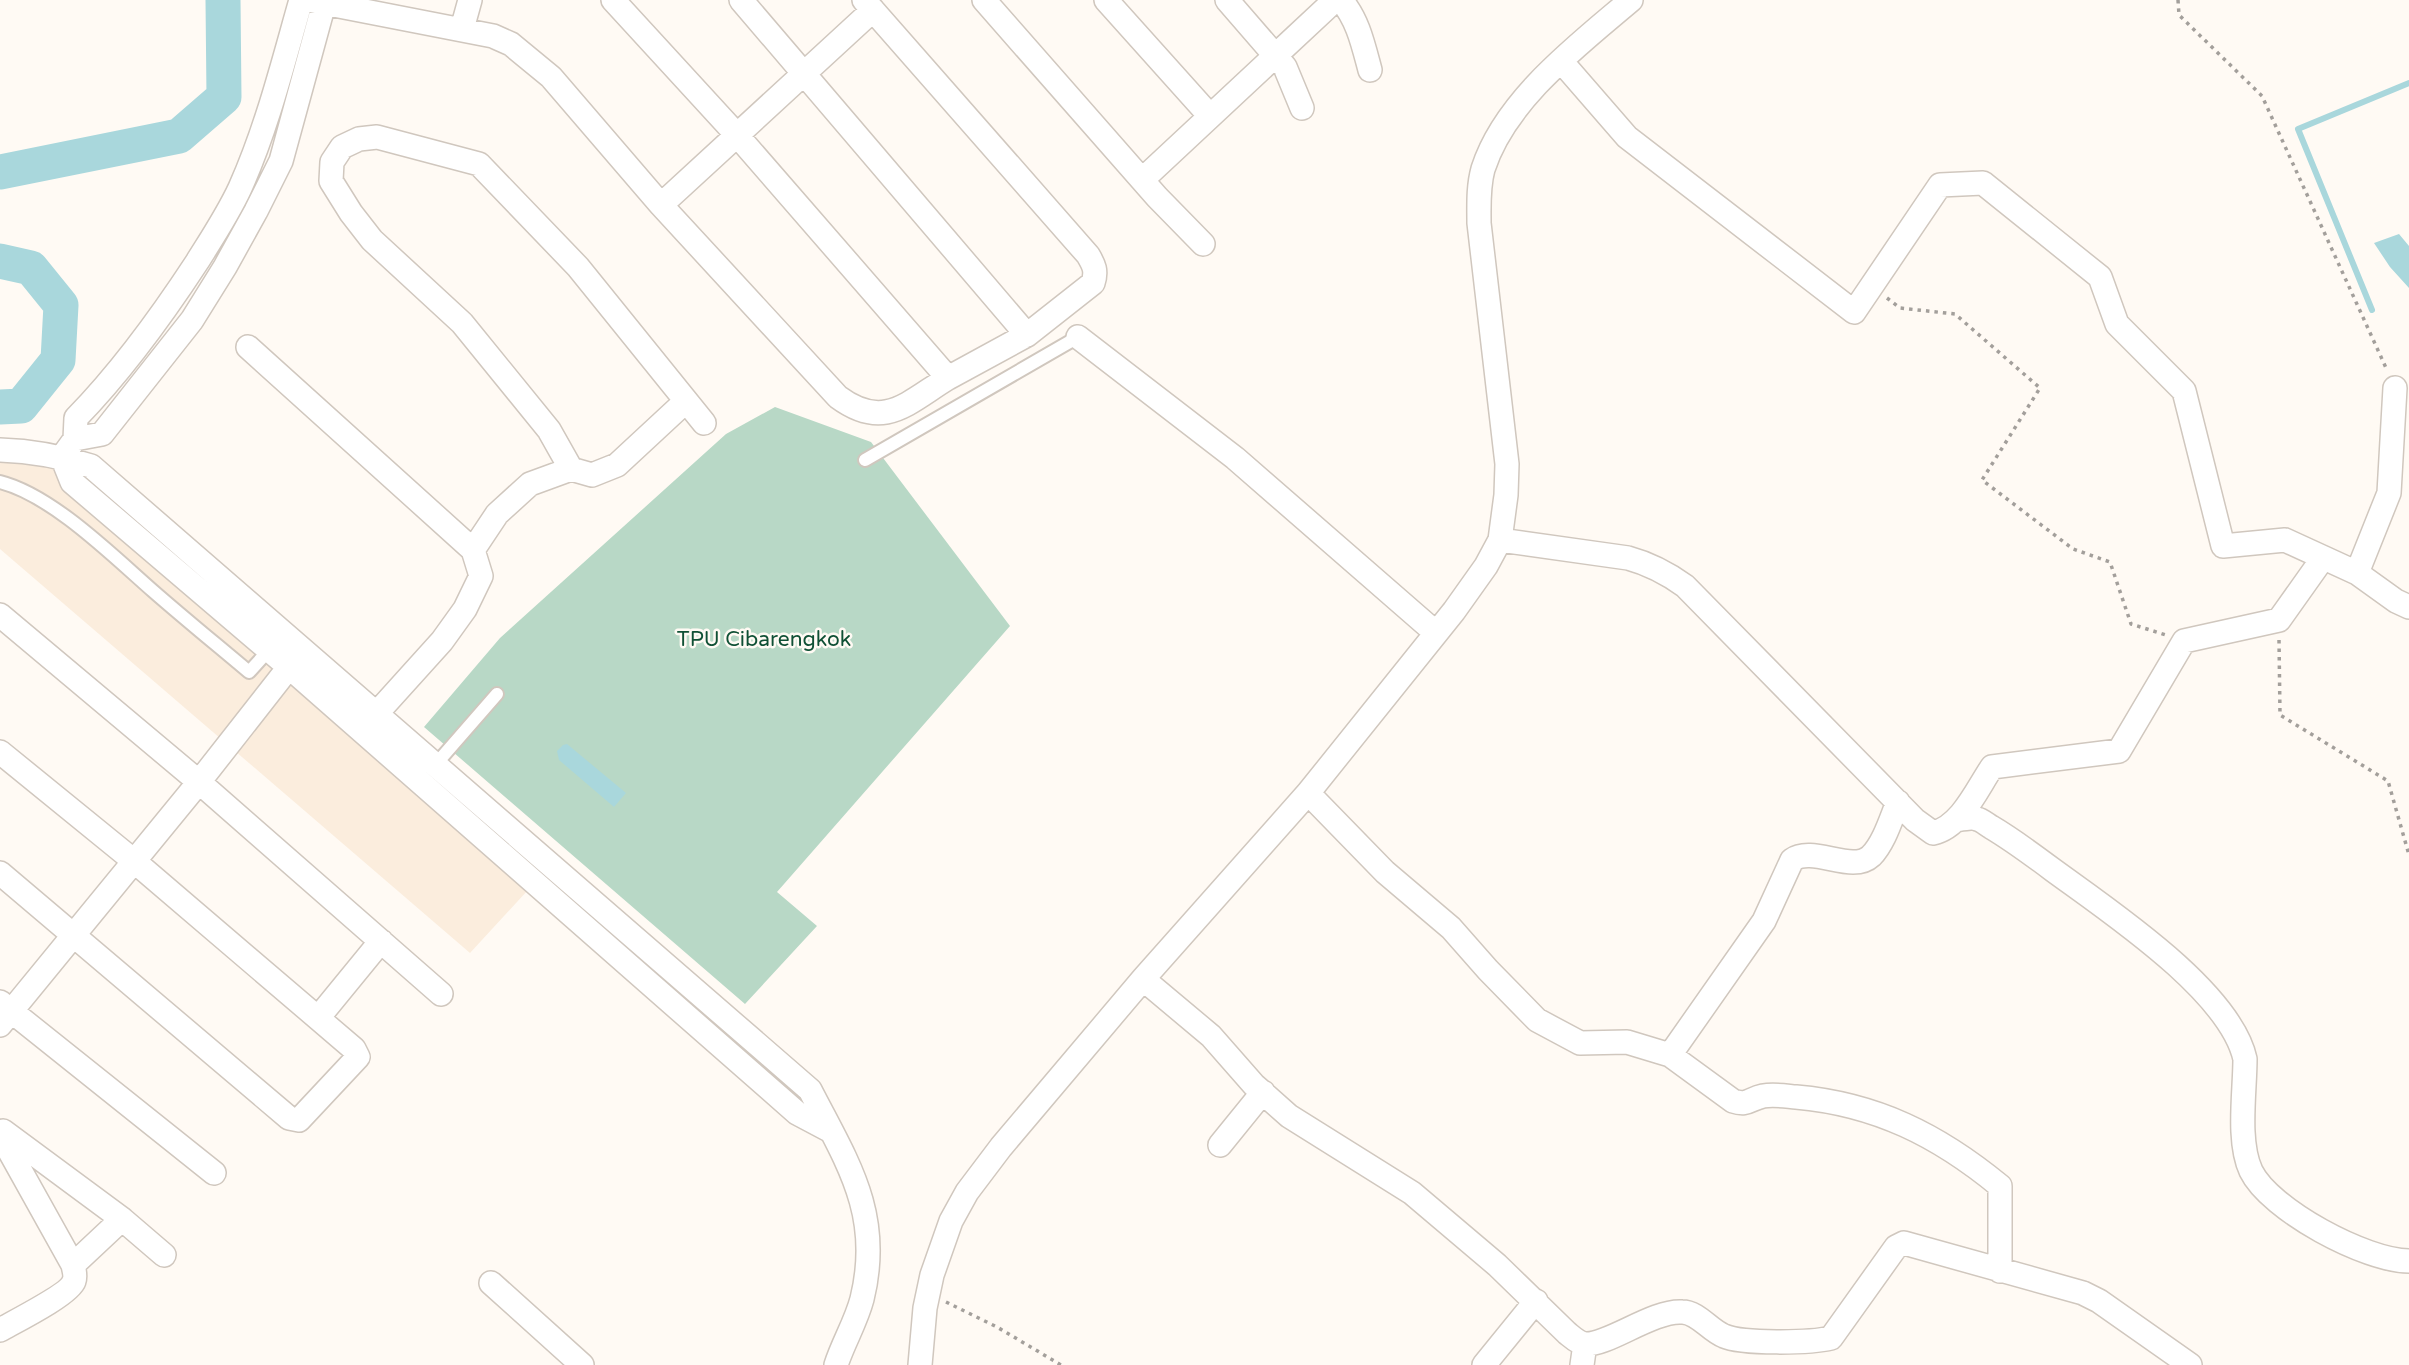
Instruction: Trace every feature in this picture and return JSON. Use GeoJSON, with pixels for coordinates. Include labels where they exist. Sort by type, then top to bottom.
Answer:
{"type":"FeatureCollection","features":[{"type":"Feature","properties":{"kind":"street"},"geometry":{"type":"LineString","coordinates":[[301,0],[271,104],[240,188],[225,219],[168,306],[100,393],[76,418],[68,448],[72,482],[289,667],[797,1113],[831,1131]]}},
{"type":"Feature","properties":{"kind":"street"},"geometry":{"type":"LineString","coordinates":[[462,29],[470,0]]}},
{"type":"Feature","properties":{"kind":"street"},"geometry":{"type":"LineString","coordinates":[[613,0],[736,134],[947,378]]}},
{"type":"Feature","properties":{"kind":"street"},"geometry":{"type":"LineString","coordinates":[[741,0],[1027,335]]}},
{"type":"Feature","properties":{"kind":"street"},"geometry":{"type":"LineString","coordinates":[[984,0],[1142,180],[1203,244]]}},
{"type":"Feature","properties":{"kind":"street"},"geometry":{"type":"LineString","coordinates":[[1107,0],[1210,116]]}},
{"type":"Feature","properties":{"kind":"street"},"geometry":{"type":"LineString","coordinates":[[1227,0],[1276,55],[1290,77],[1302,108]]}},
{"type":"Feature","properties":{"kind":"street"},"geometry":{"type":"LineString","coordinates":[[1142,180],[1335,0]]}},
{"type":"Feature","properties":{"kind":"street"},"geometry":{"type":"LineString","coordinates":[[1340,0],[1357,24],[1370,70]]}},
{"type":"Feature","properties":{"kind":"street"},"geometry":{"type":"LineString","coordinates":[[920,1365],[928,1294],[943,1242],[967,1192],[1001,1147],[1143,979],[1308,793],[1436,633],[1486,566],[1500,540],[1507,464],[1479,223],[1479,192],[1483,170],[1507,123],[1561,61],[1631,0]]}},
{"type":"Feature","properties":{"kind":"street"},"geometry":{"type":"LineString","coordinates":[[0,450],[68,448],[102,434],[192,320],[225,267],[281,160],[319,1],[494,36],[511,44],[551,77],[661,205],[838,397],[851,407],[877,415],[889,412],[1027,335],[1093,283],[1095,267],[1088,255],[868,5],[806,74],[736,134],[661,205]]}},
{"type":"Feature","properties":{"kind":"street"},"geometry":{"type":"LineString","coordinates":[[1561,61],[1627,138],[1854,312],[1940,185],[1983,183],[2100,277],[2117,324],[2184,391],[2223,546],[2285,540],[2357,573],[2409,607]]}},
{"type":"Feature","properties":{"kind":"street"},"geometry":{"type":"LineString","coordinates":[[571,469],[549,430],[462,323],[372,240],[351,213],[331,181],[332,162],[342,147],[359,139],[377,137],[479,164],[578,267],[705,423]]}},
{"type":"Feature","properties":{"kind":"street"},"geometry":{"type":"LineString","coordinates":[[168,306],[192,320]]}},
{"type":"Feature","properties":{"kind":"street"},"geometry":{"type":"LineString","coordinates":[[1078,337],[1235,458],[1436,633]]}},
{"type":"Feature","properties":{"kind":"street"},"geometry":{"type":"LineString","coordinates":[[248,347],[473,550],[481,576],[465,609],[442,641],[377,713]]}},
{"type":"Feature","properties":{"kind":"street"},"geometry":{"type":"LineString","coordinates":[[2357,573],[2389,493],[2395,388]]}},
{"type":"Feature","properties":{"kind":"street"},"geometry":{"type":"LineString","coordinates":[[473,550],[497,514],[530,484],[571,469],[592,475],[617,465],[686,401]]}},
{"type":"Feature","properties":{"kind":"street"},"geometry":{"type":"LineString","coordinates":[[68,448],[304,649],[810,1090],[848,1161],[865,1212],[869,1257],[861,1300],[836,1365]]}},
{"type":"Feature","properties":{"kind":"street"},"geometry":{"type":"LineString","coordinates":[[1500,540],[1628,558],[1664,571],[1685,586],[1898,802],[1933,833],[1956,820],[1992,767],[2119,751],[2184,641],[2279,620],[2323,558]]}},
{"type":"Feature","properties":{"kind":"street"},"geometry":{"type":"LineString","coordinates":[[0,615],[199,782],[442,995]]}},
{"type":"Feature","properties":{"kind":"street"},"geometry":{"type":"LineString","coordinates":[[214,1173],[4,1013],[135,861],[304,649]]}},
{"type":"Feature","properties":{"kind":"street"},"geometry":{"type":"LineString","coordinates":[[0,752],[135,861],[355,1049],[358,1057],[299,1120],[289,1118],[0,873]]}},
{"type":"Feature","properties":{"kind":"street"},"geometry":{"type":"LineString","coordinates":[[453,811],[468,793]]}},
{"type":"Feature","properties":{"kind":"street"},"geometry":{"type":"LineString","coordinates":[[1308,793],[1385,872],[1451,928],[1537,1020],[1580,1043],[1627,1041],[1670,1055],[1732,1101],[1742,1104],[1764,1096],[1776,1095],[1858,1107],[1901,1122],[1960,1155],[2000,1186],[2000,1271]]}},
{"type":"Feature","properties":{"kind":"street"},"geometry":{"type":"LineString","coordinates":[[1670,1055],[1764,921],[1792,860],[1801,855],[1838,860],[1866,859],[1877,848],[1898,802]]}},
{"type":"Feature","properties":{"kind":"street"},"geometry":{"type":"LineString","coordinates":[[1956,820],[1976,818],[2014,841],[2137,932],[2224,1014],[2236,1033],[2245,1059],[2244,1142],[2250,1169],[2266,1192],[2297,1216],[2338,1239],[2384,1258],[2409,1261]]}},
{"type":"Feature","properties":{"kind":"street"},"geometry":{"type":"LineString","coordinates":[[318,1018],[381,941]]}},
{"type":"Feature","properties":{"kind":"street"},"geometry":{"type":"LineString","coordinates":[[1143,979],[1212,1036],[1289,1116],[1412,1193],[1536,1301],[1584,1354],[1598,1342],[1634,1325],[1684,1311],[1725,1336],[1740,1340],[1807,1341],[1831,1338],[1892,1251],[1902,1244],[2083,1293],[2099,1301],[2190,1365]]}},
{"type":"Feature","properties":{"kind":"street"},"geometry":{"type":"LineString","coordinates":[[1220,1145],[1263,1092]]}},
{"type":"Feature","properties":{"kind":"street"},"geometry":{"type":"LineString","coordinates":[[0,1131],[122,1219],[164,1255]]}},
{"type":"Feature","properties":{"kind":"street"},"geometry":{"type":"LineString","coordinates":[[0,1131],[72,1265],[75,1279],[68,1290],[0,1330]]}},
{"type":"Feature","properties":{"kind":"street"},"geometry":{"type":"LineString","coordinates":[[72,1265],[122,1219]]}},
{"type":"Feature","properties":{"kind":"street"},"geometry":{"type":"LineString","coordinates":[[491,1283],[582,1365]]}},
{"type":"Feature","properties":{"kind":"street"},"geometry":{"type":"LineString","coordinates":[[1485,1365],[1536,1301]]}},
{"type":"Feature","properties":{"kind":"lane"},"geometry":{"type":"LineString","coordinates":[[864,460],[1078,337]]}},
{"type":"Feature","properties":{"kind":"lane"},"geometry":{"type":"LineString","coordinates":[[0,482],[53,508],[97,542],[249,672],[269,650]]}},
{"type":"Feature","properties":{"kind":"lane"},"geometry":{"type":"LineString","coordinates":[[436,764],[497,694]]}},
{"type":"Feature","properties":{"kind":"path"},"geometry":{"type":"LineString","coordinates":[[2178,0],[2179,15],[2262,96],[2395,388]]}},
{"type":"Feature","properties":{"kind":"path"},"geometry":{"type":"LineString","coordinates":[[1872,286],[1900,309],[1955,314],[2040,388],[1982,480],[2073,549],[2110,562],[2131,624],[2184,641]]}},
{"type":"Feature","properties":{"kind":"path"},"geometry":{"type":"LineString","coordinates":[[2279,620],[2280,715],[2388,781],[2409,855]]}},
{"type":"Feature","properties":{"kind":"path"},"geometry":{"type":"LineString","coordinates":[[928,1294],[997,1327],[1062,1365]]}},
{"type":"Feature","properties":{"kind":"shaded area"},"geometry":{"type":"Polygon","coordinates":[[[0,459],[43,460],[540,877],[470,953],[0,549],[0,459]]]}},
{"type":"Feature","properties":{"kind":"green space","name":"TPU Cibarengkok"},"geometry":{"type":"Polygon","coordinates":[[[775,407],[871,442],[1010,626],[777,892],[817,926],[745,1004],[424,727],[500,638],[726,434],[775,407]]]}},
{"type":"Feature","properties":{"kind":"water"},"geometry":{"type":"Polygon","coordinates":[[[2399,234],[2409,246],[2409,288],[2390,267],[2374,243],[2399,234]]]}},
{"type":"Feature","properties":{"kind":"water"},"geometry":{"type":"Polygon","coordinates":[[[567,744],[626,793],[614,807],[559,760],[557,751],[567,744]]]}},
{"type":"Feature","properties":{"kind":"waterway"},"geometry":{"type":"LineString","coordinates":[[0,172],[179,136],[224,97],[223,0]]}},
{"type":"Feature","properties":{"kind":"waterway"},"geometry":{"type":"LineString","coordinates":[[2372,310],[2298,129],[2409,83]]}},
{"type":"Feature","properties":{"kind":"waterway"},"geometry":{"type":"LineString","coordinates":[[0,261],[31,268],[61,305],[58,360],[21,406],[0,407]]}}]}
